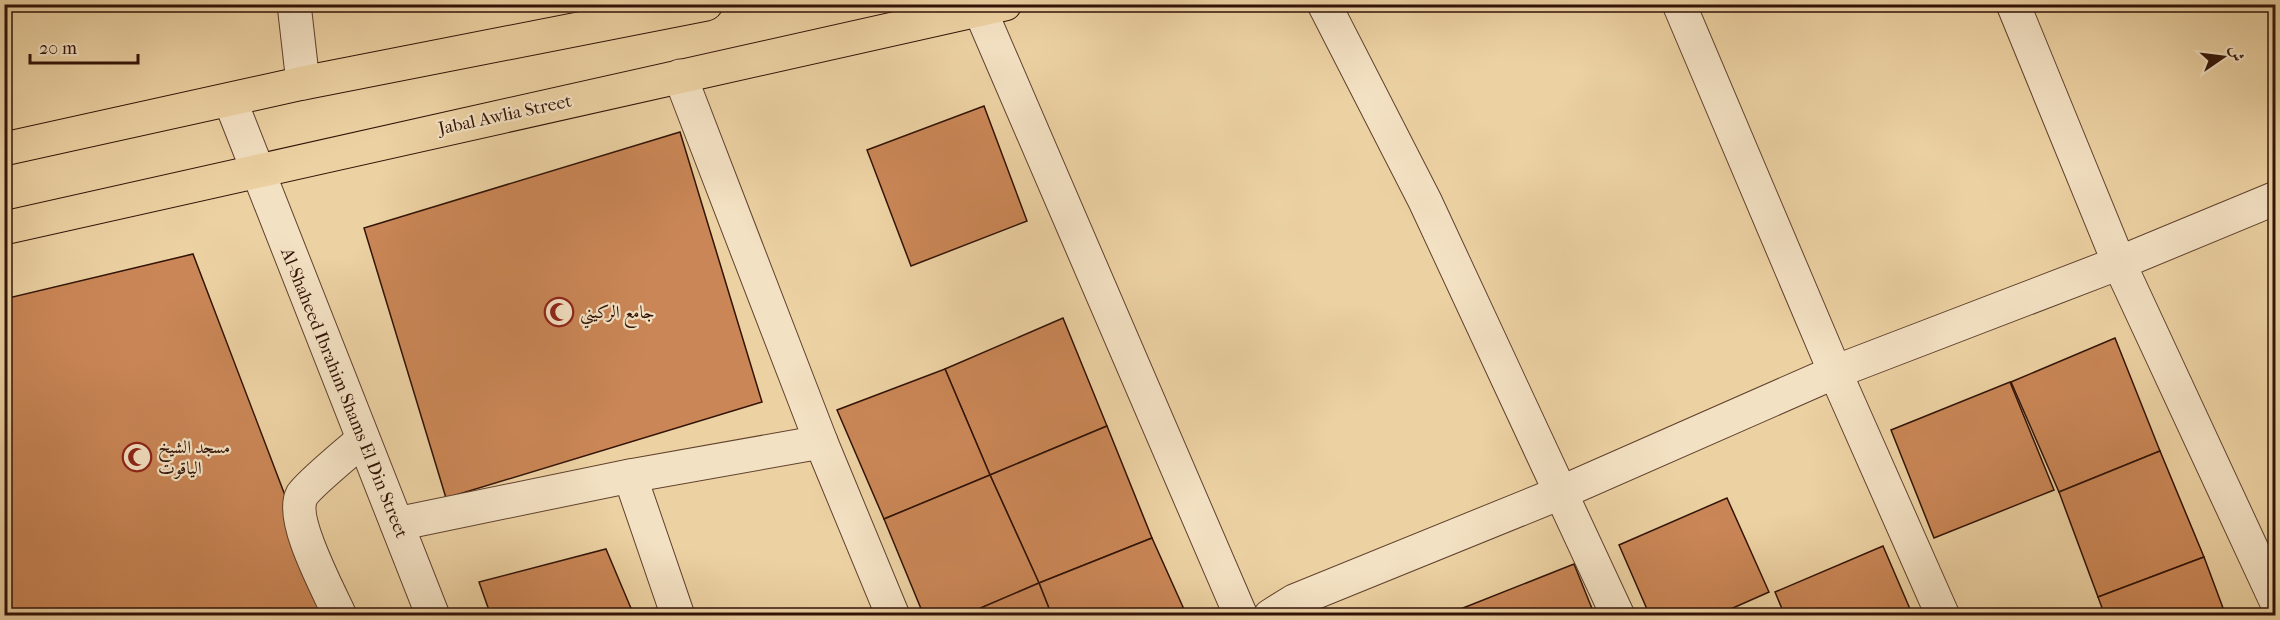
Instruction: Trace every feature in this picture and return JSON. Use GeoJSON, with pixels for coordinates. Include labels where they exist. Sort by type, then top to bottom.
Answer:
{"type":"FeatureCollection","features":[{"type":"Feature","properties":{"kind":"main road"},"geometry":{"type":"LineString","coordinates":[[4,149],[303,83],[706,4]]}},
{"type":"Feature","properties":{"kind":"main road","name":"Jabal Awlia Street"},"geometry":{"type":"LineString","coordinates":[[4,228],[992,7]]}},
{"type":"Feature","properties":{"kind":"street"},"geometry":{"type":"LineString","coordinates":[[294,4],[303,83]]}},
{"type":"Feature","properties":{"kind":"street"},"geometry":{"type":"LineString","coordinates":[[1323,4],[1425,201],[1618,615]]}},
{"type":"Feature","properties":{"kind":"street"},"geometry":{"type":"LineString","coordinates":[[1679,4],[1835,372],[1943,615]]}},
{"type":"Feature","properties":{"kind":"street"},"geometry":{"type":"LineString","coordinates":[[2013,4],[2120,263],[2276,601]]}},
{"type":"Feature","properties":{"kind":"street"},"geometry":{"type":"LineString","coordinates":[[992,7],[1241,615]]}},
{"type":"Feature","properties":{"kind":"street"},"geometry":{"type":"LineString","coordinates":[[680,76],[821,442],[893,615]]}},
{"type":"Feature","properties":{"kind":"street","name":"Al-Shaheed Ibrahim Shams El Din Street"},"geometry":{"type":"LineString","coordinates":[[230,100],[433,615]]}},
{"type":"Feature","properties":{"kind":"street"},"geometry":{"type":"LineString","coordinates":[[1288,611],[1835,372],[2120,263],[2276,198]]}},
{"type":"Feature","properties":{"kind":"street"},"geometry":{"type":"LineString","coordinates":[[340,615],[307,542],[298,510],[302,495],[363,439]]}},
{"type":"Feature","properties":{"kind":"street"},"geometry":{"type":"LineString","coordinates":[[397,524],[630,476],[821,442]]}},
{"type":"Feature","properties":{"kind":"street"},"geometry":{"type":"LineString","coordinates":[[630,476],[678,615]]}},
{"type":"Feature","properties":{"kind":"building"},"geometry":{"type":"Polygon","coordinates":[[[984,106],[1027,221],[911,266],[867,150],[984,106]]]}},
{"type":"Feature","properties":{"kind":"building"},"geometry":{"type":"Polygon","coordinates":[[[680,132],[762,402],[446,498],[364,228],[680,132]]]}},
{"type":"Feature","properties":{"kind":"building","name":"مسجد الشيخ الياقوت"},"geometry":{"type":"Polygon","coordinates":[[[193,254],[331,616],[4,616],[4,299],[193,254]]]}},
{"type":"Feature","properties":{"kind":"building"},"geometry":{"type":"Polygon","coordinates":[[[1063,318],[1107,426],[990,475],[945,369],[1063,318]]]}},
{"type":"Feature","properties":{"kind":"building"},"geometry":{"type":"Polygon","coordinates":[[[2115,338],[2160,451],[2059,492],[2011,382],[2115,338]]]}},
{"type":"Feature","properties":{"kind":"building"},"geometry":{"type":"Polygon","coordinates":[[[945,369],[990,475],[884,519],[837,410],[945,369]]]}},
{"type":"Feature","properties":{"kind":"building"},"geometry":{"type":"Polygon","coordinates":[[[2010,382],[2054,490],[1934,538],[1891,430],[2010,382]]]}},
{"type":"Feature","properties":{"kind":"building"},"geometry":{"type":"Polygon","coordinates":[[[1107,426],[1152,538],[1039,583],[990,475],[1107,426]]]}},
{"type":"Feature","properties":{"kind":"building"},"geometry":{"type":"Polygon","coordinates":[[[2160,451],[2204,557],[2098,597],[2059,492],[2160,451]]]}},
{"type":"Feature","properties":{"kind":"building"},"geometry":{"type":"Polygon","coordinates":[[[990,475],[1039,583],[962,616],[924,616],[884,519],[990,475]]]}},
{"type":"Feature","properties":{"kind":"building"},"geometry":{"type":"Polygon","coordinates":[[[1727,498],[1769,592],[1715,616],[1650,616],[1619,545],[1727,498]]]}},
{"type":"Feature","properties":{"kind":"building"},"geometry":{"type":"Polygon","coordinates":[[[1152,538],[1187,616],[1052,616],[1039,583],[1152,538]]]}},
{"type":"Feature","properties":{"kind":"building"},"geometry":{"type":"Polygon","coordinates":[[[1883,546],[1913,616],[1785,616],[1775,592],[1883,546]]]}},
{"type":"Feature","properties":{"kind":"building"},"geometry":{"type":"Polygon","coordinates":[[[606,549],[633,613],[626,616],[491,616],[479,582],[606,549]]]}},
{"type":"Feature","properties":{"kind":"building"},"geometry":{"type":"Polygon","coordinates":[[[2204,557],[2226,616],[2105,616],[2098,597],[2204,557]]]}},
{"type":"Feature","properties":{"kind":"building"},"geometry":{"type":"Polygon","coordinates":[[[1574,564],[1595,616],[1460,616],[1458,610],[1574,564]]]}},
{"type":"Feature","properties":{"kind":"building"},"geometry":{"type":"Polygon","coordinates":[[[1039,583],[1052,616],[962,616],[1039,583]]]}},
{"type":"Feature","properties":{"kind":"place","name":"جامع الركيني"},"geometry":{"type":"Point","coordinates":[559,312]}},
{"type":"Feature","properties":{"kind":"place","name":"مسجد الشيخ الياقوت"},"geometry":{"type":"Point","coordinates":[137,457]}}]}
